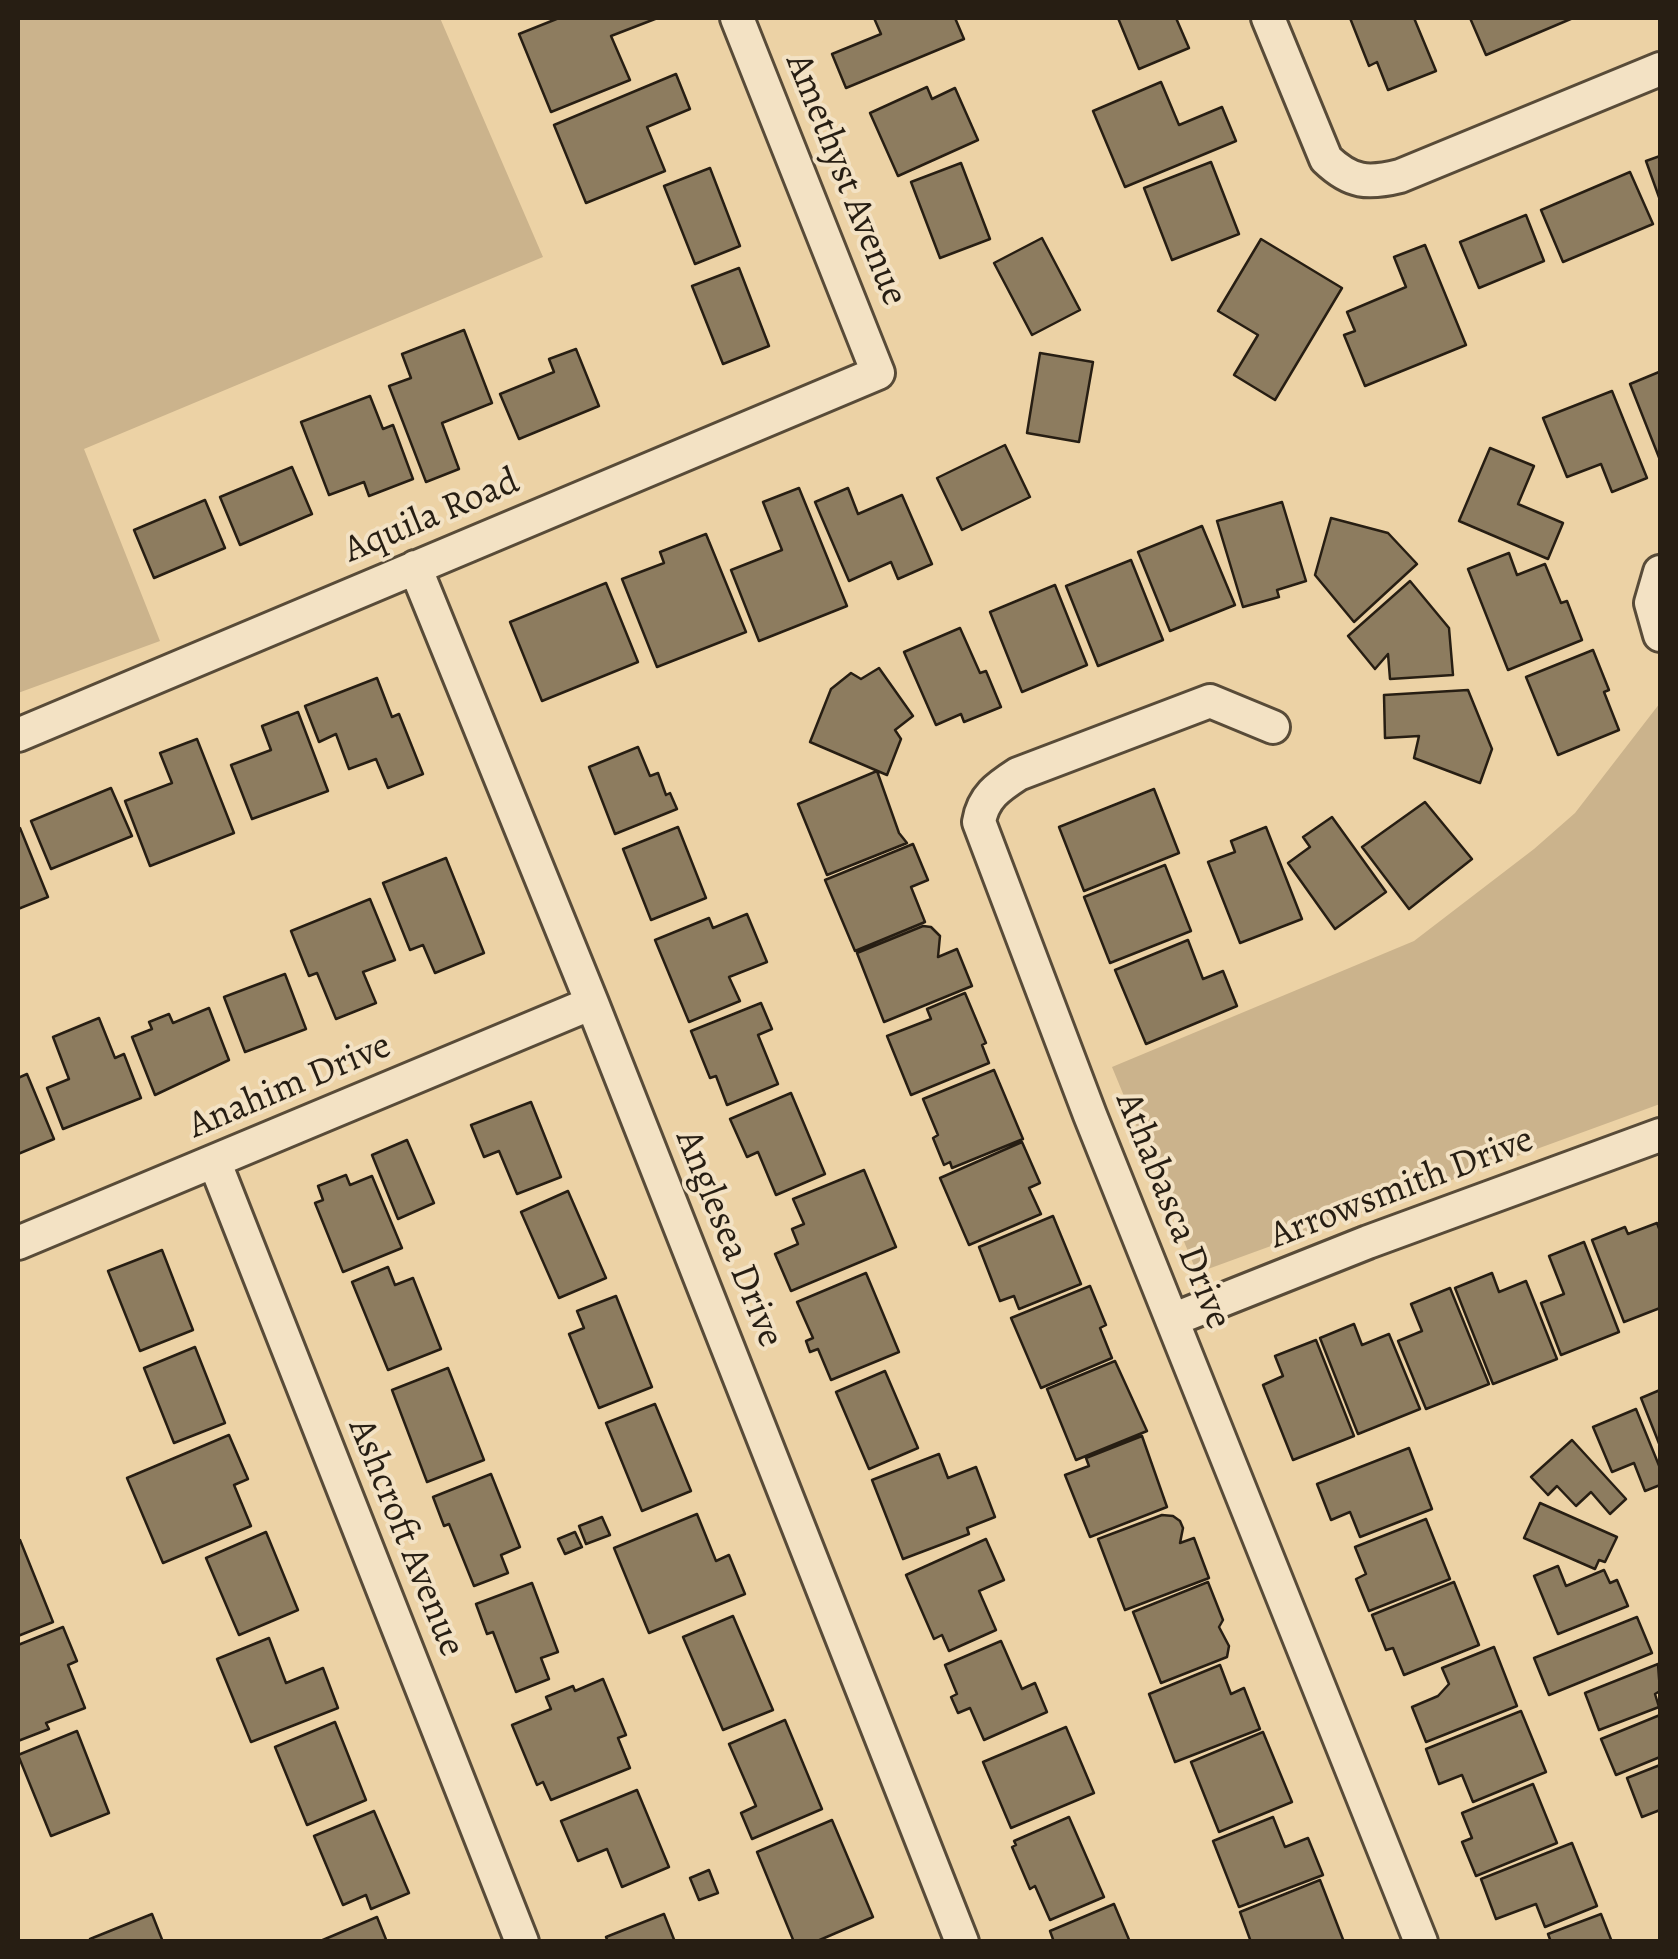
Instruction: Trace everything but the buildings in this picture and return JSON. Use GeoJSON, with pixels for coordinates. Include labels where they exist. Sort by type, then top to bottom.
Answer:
{"type":"FeatureCollection","features":[{"type":"Feature","properties":{"kind":"street","name":"Amethyst Avenue"},"geometry":{"type":"LineString","coordinates":[[736,18],[878,373]]}},
{"type":"Feature","properties":{"kind":"street"},"geometry":{"type":"LineString","coordinates":[[1268,18],[1326,159],[1338,171],[1374,182],[1400,176],[1660,70]]}},
{"type":"Feature","properties":{"kind":"street","name":"Aquila Road"},"geometry":{"type":"LineString","coordinates":[[18,734],[878,373]]}},
{"type":"Feature","properties":{"kind":"street","name":"Anglesea Drive"},"geometry":{"type":"LineString","coordinates":[[415,567],[592,1003],[962,1942]]}},
{"type":"Feature","properties":{"kind":"street"},"geometry":{"type":"LineString","coordinates":[[1660,572],[1651,603],[1660,635]]}},
{"type":"Feature","properties":{"kind":"street","name":"Athabasca Drive"},"geometry":{"type":"LineString","coordinates":[[1273,727],[1210,702],[1018,774],[994,790],[982,808],[979,822],[1090,1115],[1421,1942]]}},
{"type":"Feature","properties":{"kind":"street","name":"Anahim Drive"},"geometry":{"type":"LineString","coordinates":[[18,1243],[592,1003]]}},
{"type":"Feature","properties":{"kind":"street","name":"Arrowsmith Drive"},"geometry":{"type":"LineString","coordinates":[[1172,1320],[1368,1242],[1660,1136]]}},
{"type":"Feature","properties":{"kind":"street","name":"Ashcroft Avenue"},"geometry":{"type":"LineString","coordinates":[[214,1163],[522,1942]]}},
{"type":"Feature","properties":{"kind":"shaded area"},"geometry":{"type":"Polygon","coordinates":[[[18,18],[440,18],[543,257],[84,449],[160,641],[18,693],[18,18]]]}},
{"type":"Feature","properties":{"kind":"shaded area"},"geometry":{"type":"Polygon","coordinates":[[[1660,703],[1660,1104],[1197,1273],[1112,1067],[1414,941],[1575,813],[1660,703]]]}}]}
